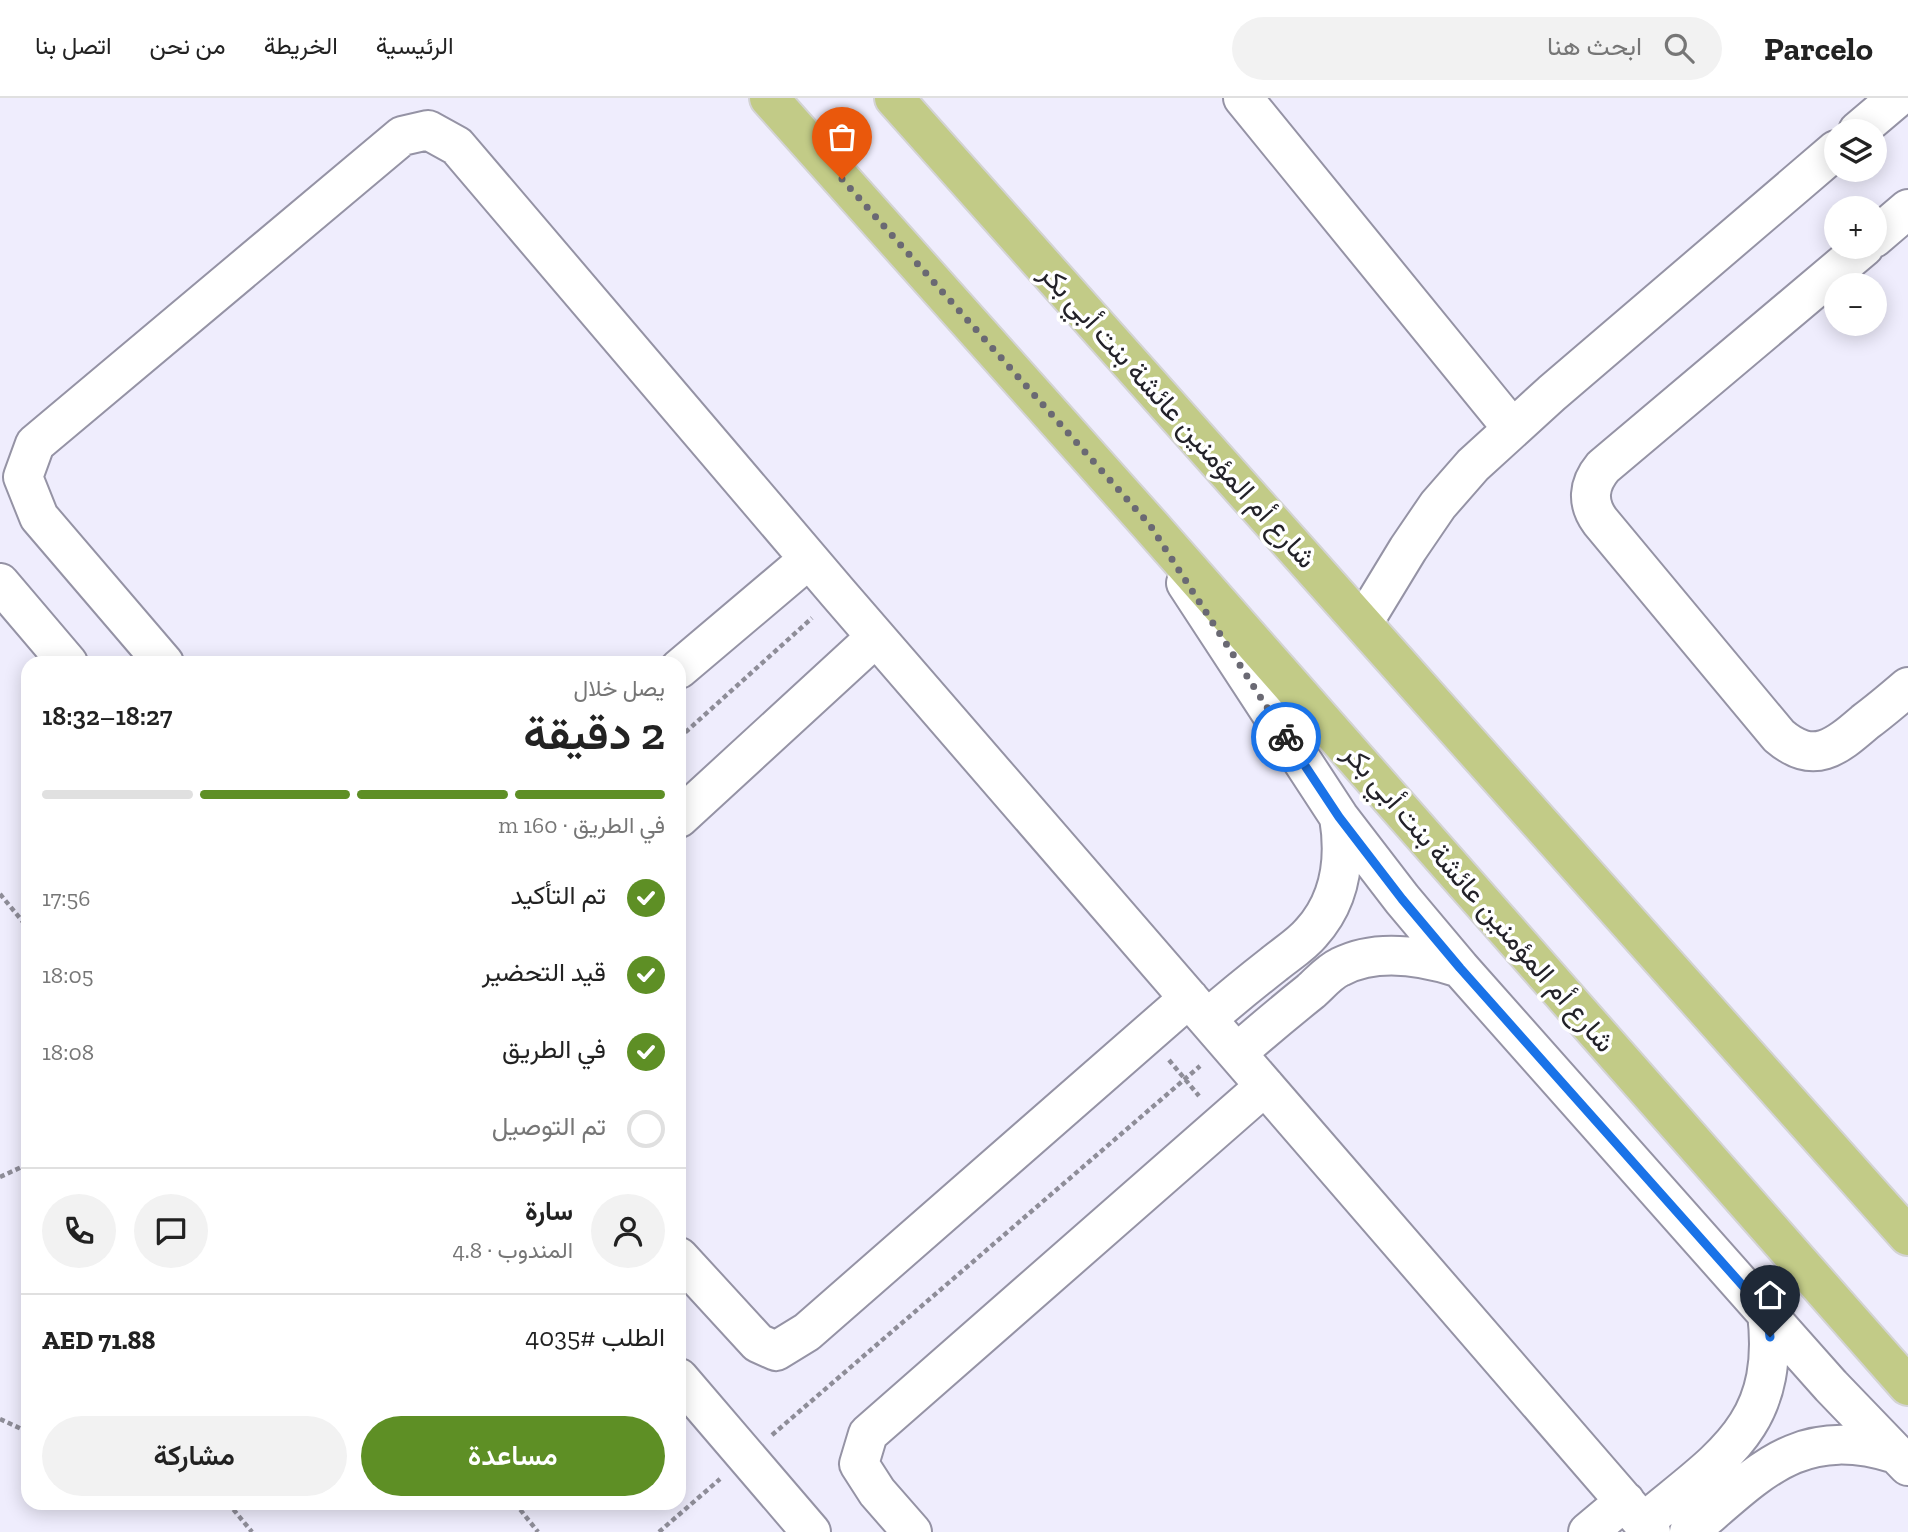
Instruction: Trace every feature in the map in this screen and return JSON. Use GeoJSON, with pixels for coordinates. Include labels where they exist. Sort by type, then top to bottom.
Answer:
{"type":"FeatureCollection","features":[{"type":"Feature","properties":{"kind":"main road","name":"شارع أم المؤمنين عائشة بنت أبي بكر"},"geometry":{"type":"LineString","coordinates":[[769,98],[1150,525],[1908,1386]]}},
{"type":"Feature","properties":{"kind":"main road","name":"شارع أم المؤمنين عائشة بنت أبي بكر"},"geometry":{"type":"LineString","coordinates":[[894,98],[1908,1236]]}},
{"type":"Feature","properties":{"kind":"lane"},"geometry":{"type":"LineString","coordinates":[[1243,98],[1512,428]]}},
{"type":"Feature","properties":{"kind":"lane"},"geometry":{"type":"LineString","coordinates":[[1872,119],[1897,98]]}},
{"type":"Feature","properties":{"kind":"lane"},"geometry":{"type":"LineString","coordinates":[[158,656],[39,517],[23,477],[35,444],[402,136],[428,130],[457,146],[838,593],[1640,1519]]}},
{"type":"Feature","properties":{"kind":"lane"},"geometry":{"type":"LineString","coordinates":[[1363,623],[1438,505],[1474,465],[1512,428],[1824,160]]}},
{"type":"Feature","properties":{"kind":"lane"},"geometry":{"type":"LineString","coordinates":[[1887,227],[1908,209]]}},
{"type":"Feature","properties":{"kind":"lane"},"geometry":{"type":"LineString","coordinates":[[1850,259],[1603,467],[1591,488],[1591,500],[1600,522],[1788,744],[1811,752],[1834,747],[1908,687]]}},
{"type":"Feature","properties":{"kind":"lane"},"geometry":{"type":"LineString","coordinates":[[1150,525],[1232,656],[1339,817],[1402,899],[1460,968],[1767,1313],[1902,1460]]}},
{"type":"Feature","properties":{"kind":"lane"},"geometry":{"type":"LineString","coordinates":[[686,663],[809,559]]}},
{"type":"Feature","properties":{"kind":"lane"},"geometry":{"type":"LineString","coordinates":[[0,583],[62,656]]}},
{"type":"Feature","properties":{"kind":"lane"},"geometry":{"type":"LineString","coordinates":[[686,812],[876,637]]}},
{"type":"Feature","properties":{"kind":"lane"},"geometry":{"type":"LineString","coordinates":[[1215,1028],[1310,934],[1325,914],[1336,891],[1342,867],[1343,841],[1339,817]]}},
{"type":"Feature","properties":{"kind":"lane"},"geometry":{"type":"LineString","coordinates":[[1310,934],[1338,967]]}},
{"type":"Feature","properties":{"kind":"lane"},"geometry":{"type":"LineString","coordinates":[[686,1265],[758,1343],[776,1351],[807,1332],[1147,1035],[1215,1028],[1338,967],[1362,960],[1399,956],[1437,960],[1460,968]]}},
{"type":"Feature","properties":{"kind":"lane"},"geometry":{"type":"LineString","coordinates":[[912,1532],[877,1492],[859,1464],[869,1434],[1265,1086]]}},
{"type":"Feature","properties":{"kind":"lane"},"geometry":{"type":"LineString","coordinates":[[1689,1532],[1744,1462],[1746,1429],[1758,1408],[1765,1385],[1770,1337],[1767,1313]]}},
{"type":"Feature","properties":{"kind":"lane"},"geometry":{"type":"LineString","coordinates":[[686,1386],[811,1532]]}},
{"type":"Feature","properties":{"kind":"lane"},"geometry":{"type":"LineString","coordinates":[[1588,1532],[1640,1519],[1744,1462],[1776,1461],[1822,1444],[1872,1446],[1902,1460]]}},
{"type":"Feature","properties":{"kind":"path"},"geometry":{"type":"LineString","coordinates":[[686,732],[838,593]]}},
{"type":"Feature","properties":{"kind":"path"},"geometry":{"type":"LineString","coordinates":[[0,894],[21,920]]}},
{"type":"Feature","properties":{"kind":"path"},"geometry":{"type":"LineString","coordinates":[[686,1509],[1185,1079],[1215,1028]]}},
{"type":"Feature","properties":{"kind":"path"},"geometry":{"type":"LineString","coordinates":[[1147,1035],[1222,1123]]}},
{"type":"Feature","properties":{"kind":"path"},"geometry":{"type":"LineString","coordinates":[[0,1177],[21,1167]]}},
{"type":"Feature","properties":{"kind":"path"},"geometry":{"type":"LineString","coordinates":[[0,1419],[21,1429]]}},
{"type":"Feature","properties":{"kind":"path"},"geometry":{"type":"LineString","coordinates":[[234,1510],[252,1532]]}},
{"type":"Feature","properties":{"kind":"path"},"geometry":{"type":"LineString","coordinates":[[521,1510],[538,1532]]}},
{"type":"Feature","properties":{"kind":"path"},"geometry":{"type":"LineString","coordinates":[[659,1532],[685,1510]]}},
{"type":"Feature","properties":{"kind":"way so far"},"geometry":{"type":"LineString","coordinates":[[842,179],[1150,525],[1286,737]]}},
{"type":"Feature","properties":{"kind":"route"},"geometry":{"type":"LineString","coordinates":[[1286,737],[1339,817],[1402,899],[1460,968],[1767,1313],[1770,1337]]}}]}
